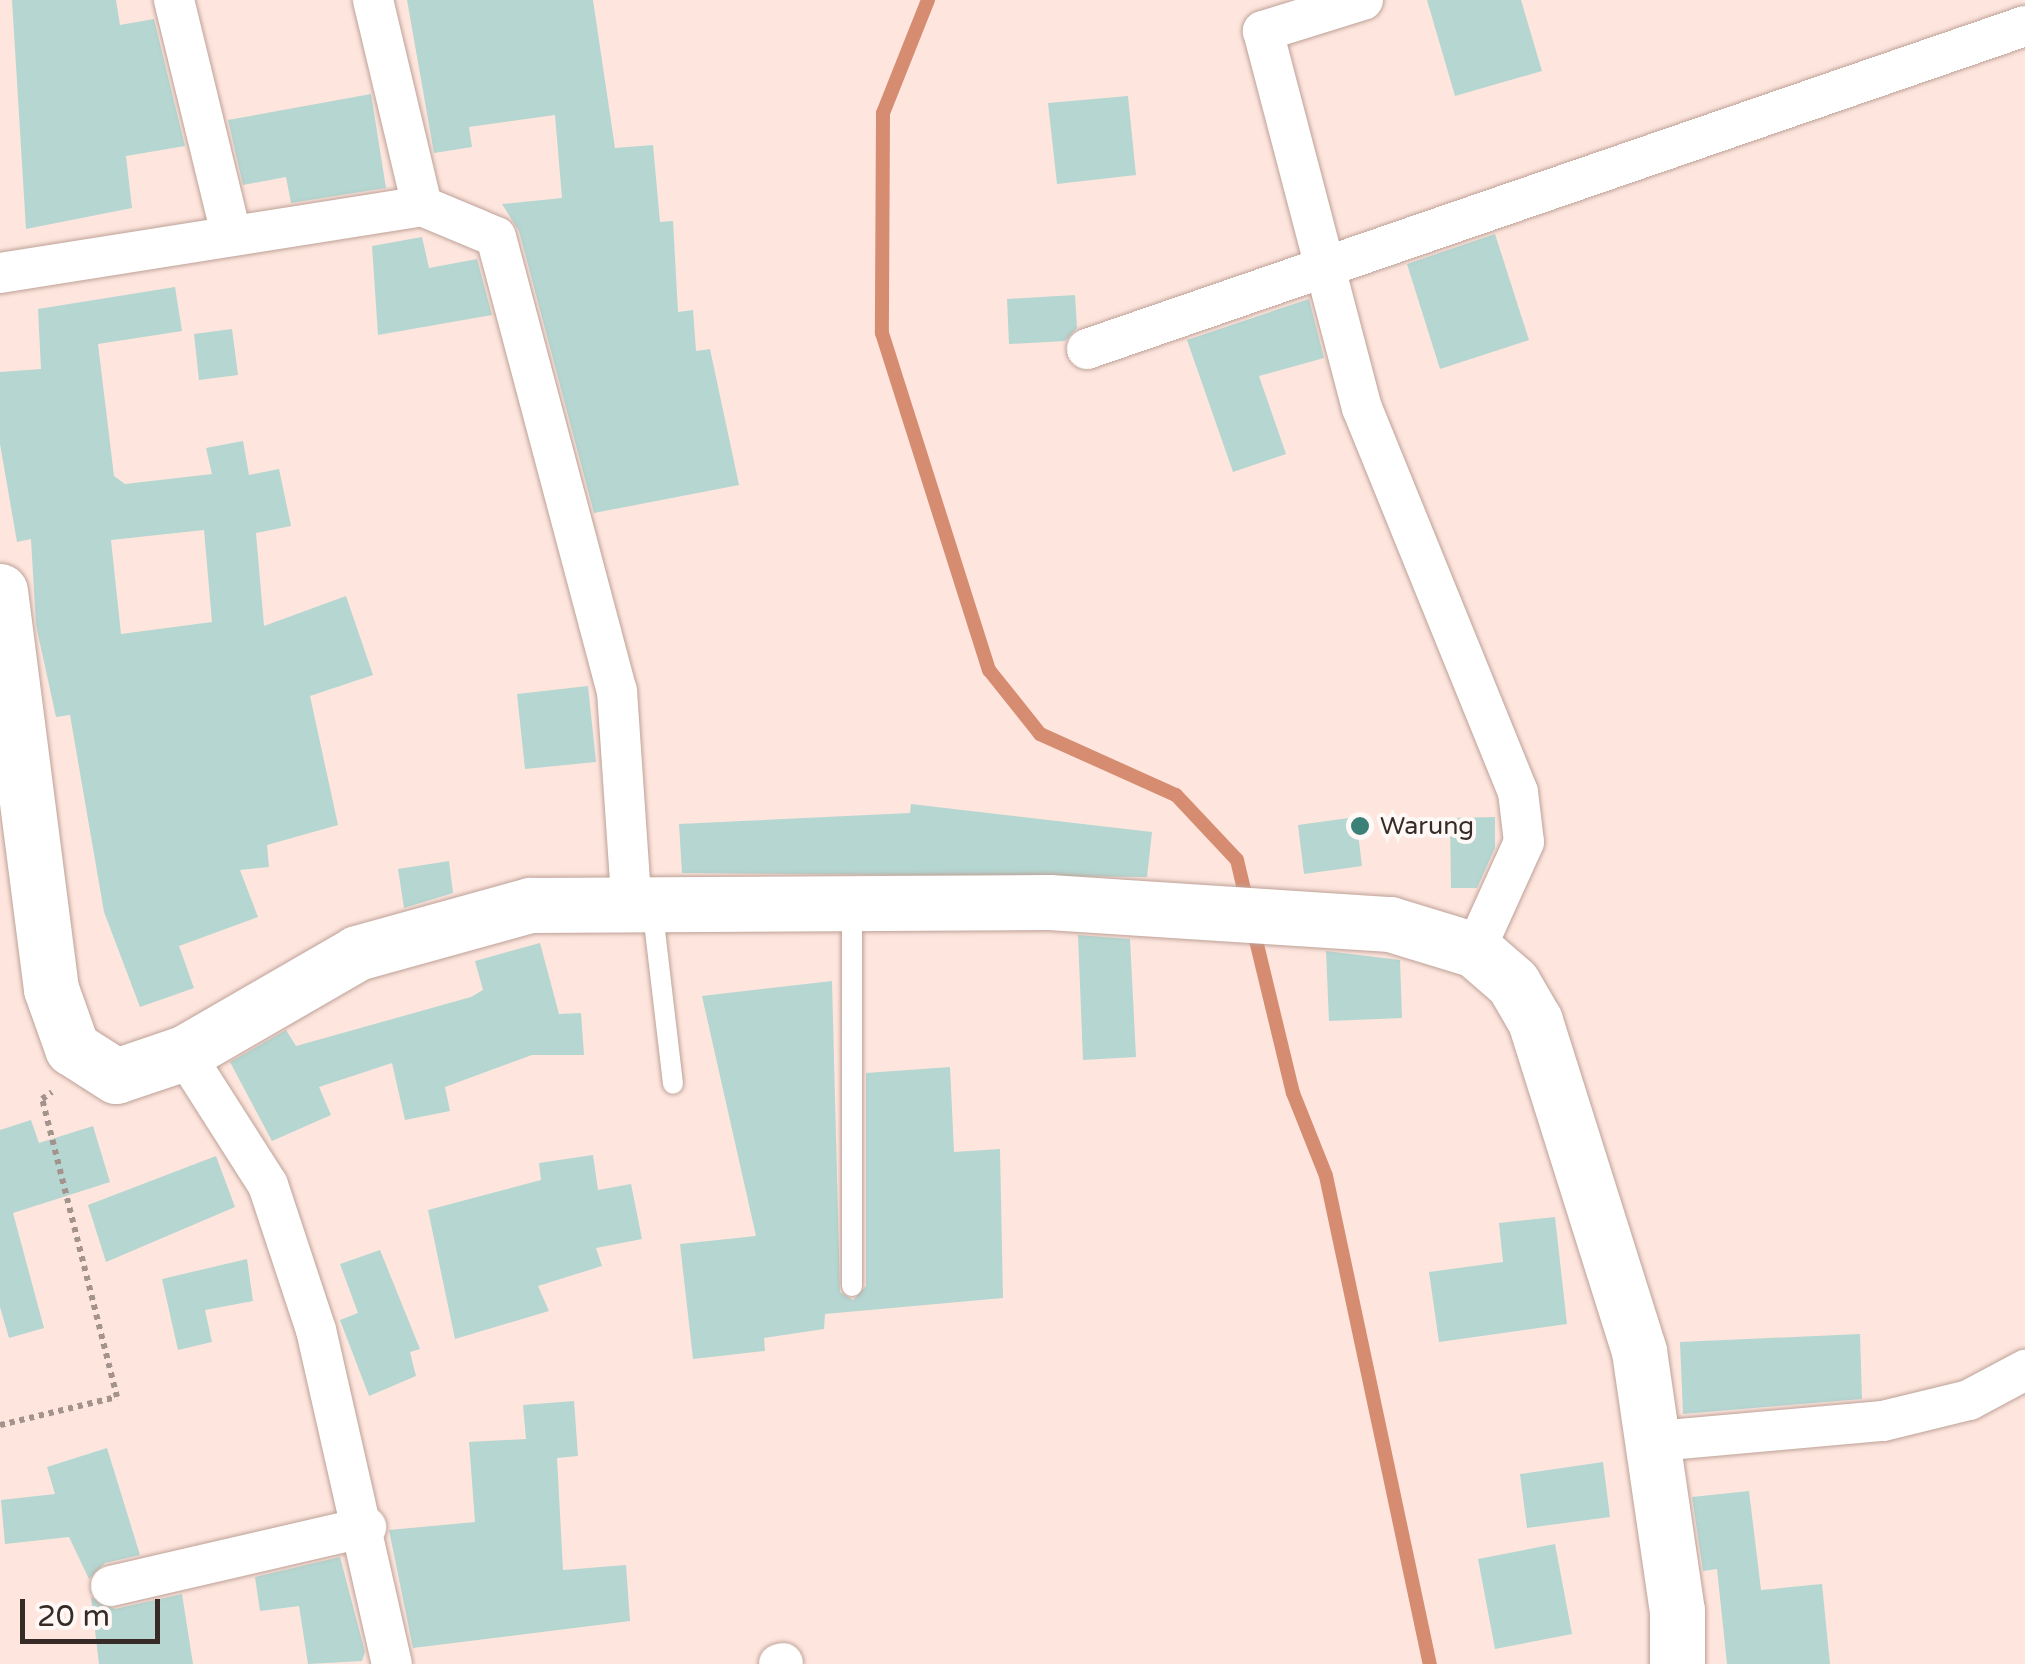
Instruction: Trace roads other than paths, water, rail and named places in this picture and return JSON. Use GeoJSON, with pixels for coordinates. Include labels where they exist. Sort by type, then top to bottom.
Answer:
{"type":"FeatureCollection","features":[{"type":"Feature","properties":{"kind":"street"},"geometry":{"type":"LineString","coordinates":[[174,0],[230,230]]}},
{"type":"Feature","properties":{"kind":"street"},"geometry":{"type":"LineString","coordinates":[[373,0],[422,206]]}},
{"type":"Feature","properties":{"kind":"street"},"geometry":{"type":"LineString","coordinates":[[1363,0],[1260,15],[1324,268],[1404,523],[1518,792],[1524,842],[1474,950]]}},
{"type":"Feature","properties":{"kind":"street"},"geometry":{"type":"LineString","coordinates":[[1086,349],[2025,26]]}},
{"type":"Feature","properties":{"kind":"street"},"geometry":{"type":"LineString","coordinates":[[0,273],[230,230],[422,206],[500,242],[616,691],[641,898]]}},
{"type":"Feature","properties":{"kind":"street"},"geometry":{"type":"LineString","coordinates":[[0,591],[51,989],[72,1048],[91,1068],[142,1074],[358,953],[530,905],[641,898],[852,897],[1216,912],[1390,924],[1474,950],[1513,983],[1571,1117],[1656,1441],[1676,1664]]}},
{"type":"Feature","properties":{"kind":"street"},"geometry":{"type":"LineString","coordinates":[[184,1053],[268,1186],[366,1527],[392,1664]]}},
{"type":"Feature","properties":{"kind":"street"},"geometry":{"type":"LineString","coordinates":[[1656,1441],[1883,1421],[1969,1400],[2025,1370]]}},
{"type":"Feature","properties":{"kind":"street"},"geometry":{"type":"LineString","coordinates":[[111,1586],[366,1527]]}},
{"type":"Feature","properties":{"kind":"lane"},"geometry":{"type":"LineString","coordinates":[[852,897],[852,1286]]}},
{"type":"Feature","properties":{"kind":"lane"},"geometry":{"type":"LineString","coordinates":[[641,898],[673,1084]]}},
{"type":"Feature","properties":{"kind":"waterway"},"geometry":{"type":"LineString","coordinates":[[928,0],[883,113],[882,333],[989,670],[1040,734],[1176,795],[1237,860],[1247,902]]}},
{"type":"Feature","properties":{"kind":"waterway"},"geometry":{"type":"LineString","coordinates":[[1253,928],[1293,1093],[1326,1176],[1430,1664]]}},
{"type":"Feature","properties":{"kind":"place","name":"Warung"},"geometry":{"type":"Point","coordinates":[1360,826]}}]}
